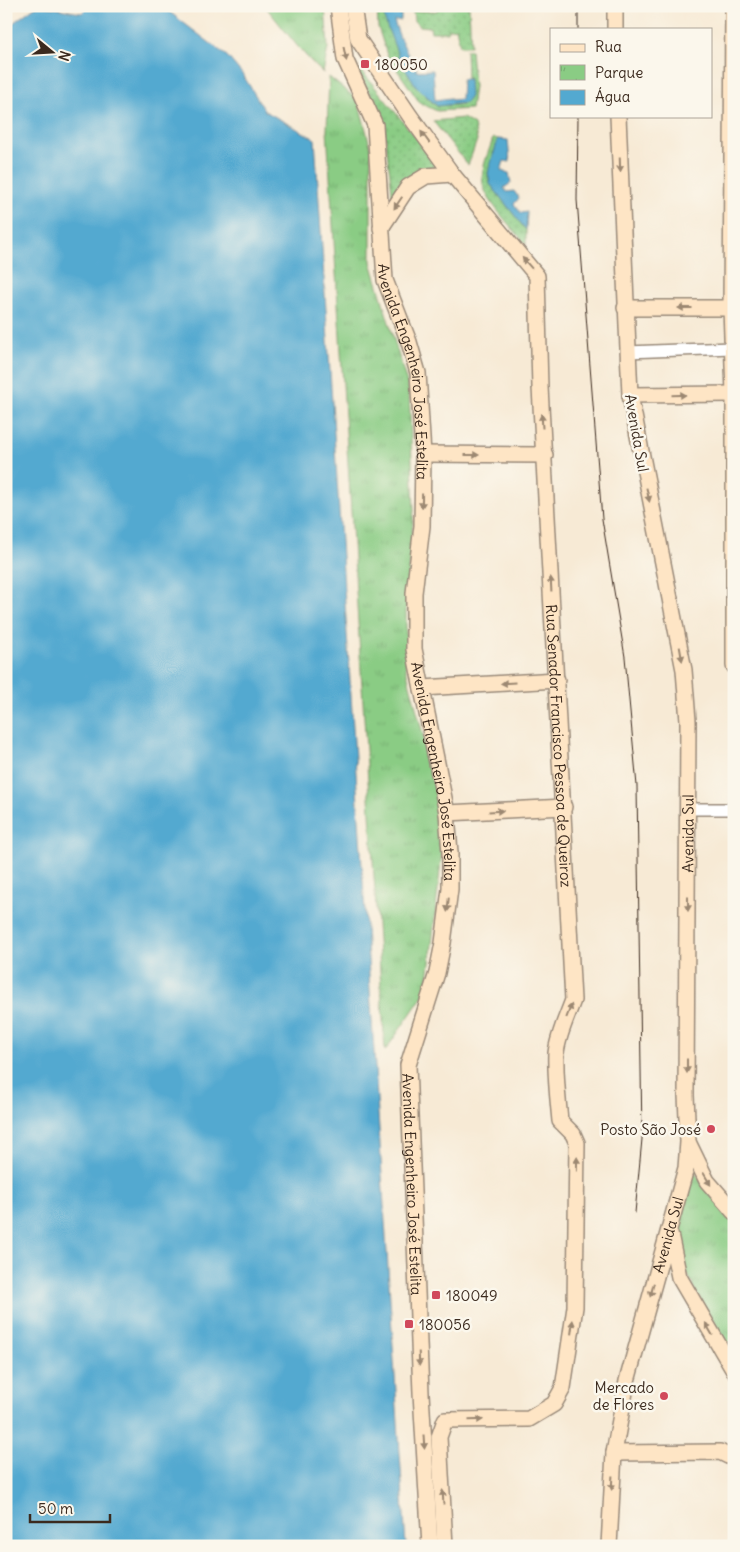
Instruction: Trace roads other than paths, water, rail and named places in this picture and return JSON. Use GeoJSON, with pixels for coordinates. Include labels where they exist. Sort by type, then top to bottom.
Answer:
{"type":"FeatureCollection","features":[{"type":"Feature","properties":{"kind":"main road","name":"Avenida Engenheiro José Estelita"},"geometry":{"type":"LineString","coordinates":[[338,6],[345,59],[375,125],[385,280],[409,342],[418,373],[423,454],[422,526],[414,593],[414,649],[447,813],[450,880],[444,943],[437,973],[408,1065],[420,1394],[430,1546]]}},
{"type":"Feature","properties":{"kind":"main road","name":"Rua Senador Francisco Pessoa de Queiroz"},"geometry":{"type":"LineString","coordinates":[[353,6],[358,40],[452,174],[538,276],[540,387],[573,1000],[561,1032],[556,1053],[557,1084],[560,1121],[573,1134],[577,1143],[575,1307],[563,1388],[554,1404],[529,1419],[446,1420]]}},
{"type":"Feature","properties":{"kind":"main road"},"geometry":{"type":"LineString","coordinates":[[615,6],[615,28]]}},
{"type":"Feature","properties":{"kind":"main road"},"geometry":{"type":"LineString","coordinates":[[733,6],[732,348],[734,394],[734,666]]}},
{"type":"Feature","properties":{"kind":"main road","name":"Avenida Sul"},"geometry":{"type":"LineString","coordinates":[[609,1546],[614,1453],[627,1381],[686,1168],[688,1142],[686,1095],[688,721],[684,670],[630,395],[618,118]]}},
{"type":"Feature","properties":{"kind":"main road"},"geometry":{"type":"LineString","coordinates":[[381,228],[408,187],[426,176],[452,174]]}},
{"type":"Feature","properties":{"kind":"main road"},"geometry":{"type":"LineString","coordinates":[[625,308],[732,308]]}},
{"type":"Feature","properties":{"kind":"main road"},"geometry":{"type":"LineString","coordinates":[[630,395],[734,394]]}},
{"type":"Feature","properties":{"kind":"main road"},"geometry":{"type":"LineString","coordinates":[[423,454],[545,455]]}},
{"type":"Feature","properties":{"kind":"main road"},"geometry":{"type":"LineString","coordinates":[[422,688],[556,680]]}},
{"type":"Feature","properties":{"kind":"main road"},"geometry":{"type":"LineString","coordinates":[[447,813],[564,807]]}},
{"type":"Feature","properties":{"kind":"main road"},"geometry":{"type":"LineString","coordinates":[[688,1142],[707,1181],[734,1212]]}},
{"type":"Feature","properties":{"kind":"main road"},"geometry":{"type":"LineString","coordinates":[[669,1226],[672,1253],[679,1277],[734,1371]]}},
{"type":"Feature","properties":{"kind":"main road"},"geometry":{"type":"LineString","coordinates":[[420,1394],[429,1412],[446,1420],[439,1437],[446,1546]]}},
{"type":"Feature","properties":{"kind":"main road"},"geometry":{"type":"LineString","coordinates":[[614,1453],[720,1452],[734,1459]]}},
{"type":"Feature","properties":{"kind":"street"},"geometry":{"type":"LineString","coordinates":[[627,352],[732,348]]}},
{"type":"Feature","properties":{"kind":"street"},"geometry":{"type":"LineString","coordinates":[[688,809],[734,809]]}},
{"type":"Feature","properties":{"kind":"water"},"geometry":{"type":"Polygon","coordinates":[[[36,6],[82,13],[88,6],[163,7],[227,56],[243,75],[265,111],[315,139],[406,1546],[6,1546],[6,28],[36,6]]]}},
{"type":"Feature","properties":{"kind":"water"},"geometry":{"type":"Polygon","coordinates":[[[383,6],[401,6],[401,20],[394,21],[400,38],[410,58],[416,58],[416,71],[433,70],[435,100],[461,99],[462,79],[469,79],[470,96],[466,103],[437,106],[417,87],[401,63],[385,21],[383,6]]]}},
{"type":"Feature","properties":{"kind":"water"},"geometry":{"type":"Polygon","coordinates":[[[498,139],[508,140],[510,162],[504,161],[501,171],[509,173],[511,183],[504,188],[507,192],[514,191],[519,198],[514,204],[521,213],[527,212],[526,230],[490,184],[488,173],[498,139]]]}},
{"type":"Feature","properties":{"kind":"tram line"},"geometry":{"type":"LineString","coordinates":[[578,6],[578,28]]}},
{"type":"Feature","properties":{"kind":"tram line"},"geometry":{"type":"LineString","coordinates":[[578,118],[577,200],[602,519],[625,657],[637,786],[642,1139],[635,1213]]}},
{"type":"Feature","properties":{"kind":"place","name":"180050"},"geometry":{"type":"Point","coordinates":[365,64]}},
{"type":"Feature","properties":{"kind":"place","name":"Posto São José"},"geometry":{"type":"Point","coordinates":[711,1129]}},
{"type":"Feature","properties":{"kind":"place","name":"180049"},"geometry":{"type":"Point","coordinates":[436,1295]}},
{"type":"Feature","properties":{"kind":"place","name":"180056"},"geometry":{"type":"Point","coordinates":[409,1324]}},
{"type":"Feature","properties":{"kind":"place","name":"Mercado de Flores"},"geometry":{"type":"Point","coordinates":[664,1396]}}]}
